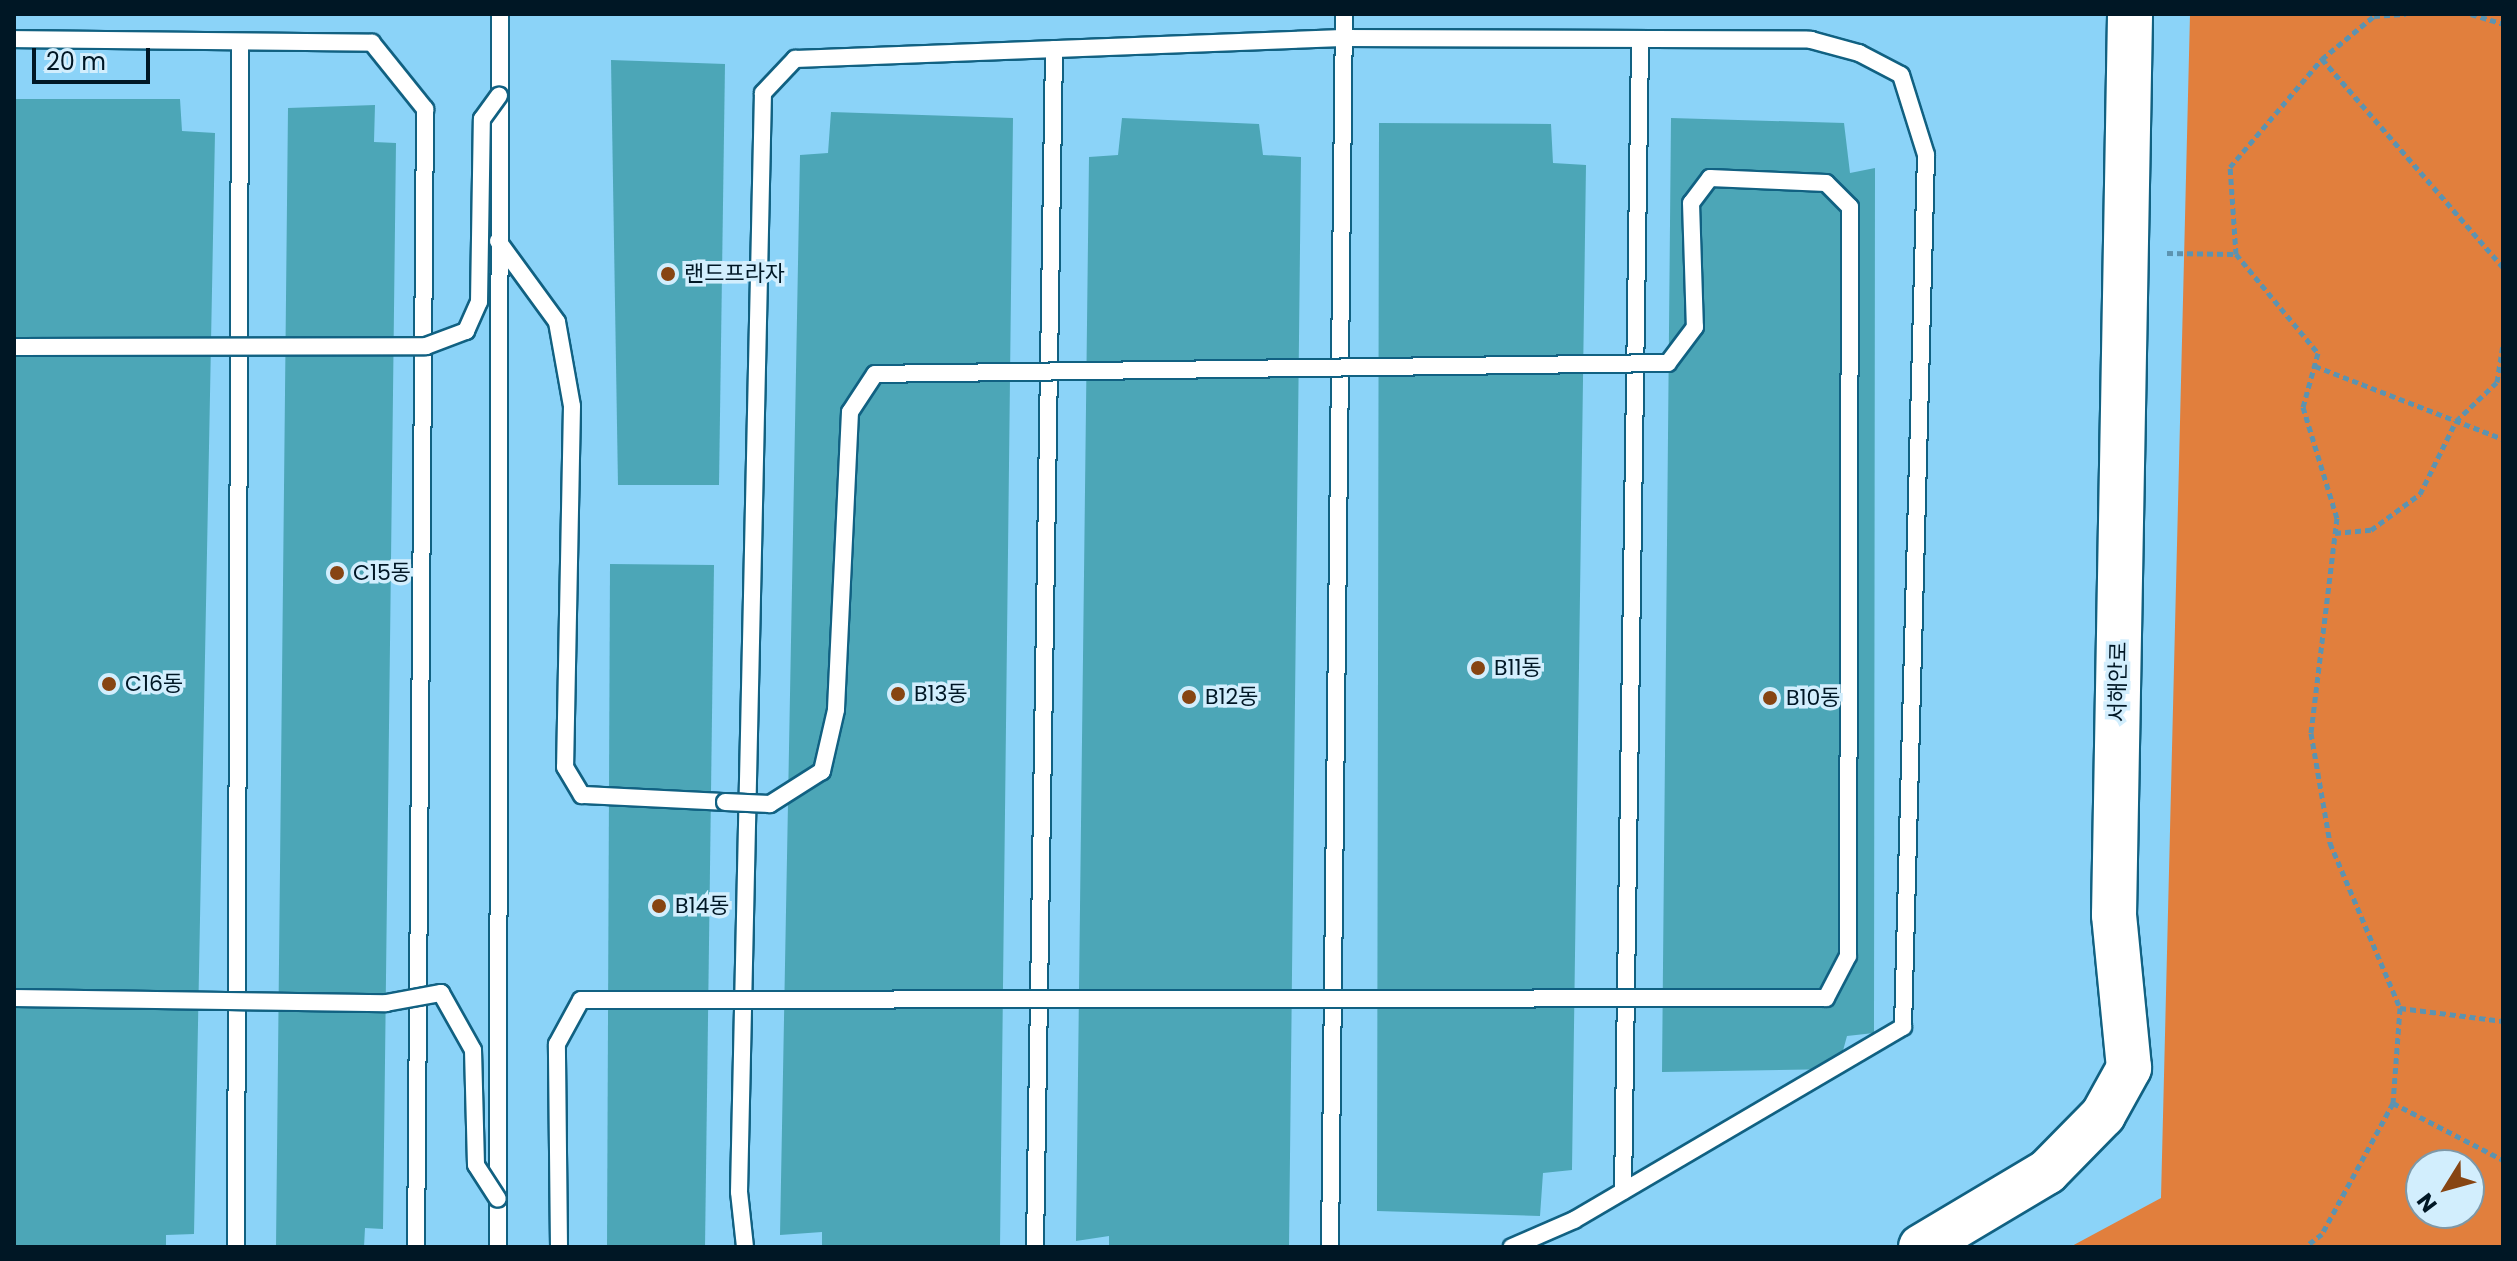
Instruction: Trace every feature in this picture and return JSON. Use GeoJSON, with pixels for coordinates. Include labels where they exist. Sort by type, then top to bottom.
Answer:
{"type":"FeatureCollection","features":[{"type":"Feature","properties":{"kind":"main road","name":"서해안로"},"geometry":{"type":"LineString","coordinates":[[1921,1247],[2047,1172],[2103,1115],[2129,1068],[2114,915],[2130,14]]}},
{"type":"Feature","properties":{"kind":"lane"},"geometry":{"type":"LineString","coordinates":[[498,1247],[500,14]]}},
{"type":"Feature","properties":{"kind":"lane"},"geometry":{"type":"LineString","coordinates":[[1330,1247],[1344,14]]}},
{"type":"Feature","properties":{"kind":"lane"},"geometry":{"type":"LineString","coordinates":[[745,1247],[739,1192],[763,93],[795,59],[1343,38],[1811,40],[1859,53],[1901,75],[1926,155],[1903,1027],[1623,1191],[1512,1247]]}},
{"type":"Feature","properties":{"kind":"lane"},"geometry":{"type":"LineString","coordinates":[[14,39],[372,43],[425,109],[416,1247]]}},
{"type":"Feature","properties":{"kind":"lane"},"geometry":{"type":"LineString","coordinates":[[1623,1191],[1640,40]]}},
{"type":"Feature","properties":{"kind":"lane"},"geometry":{"type":"LineString","coordinates":[[236,1247],[240,42]]}},
{"type":"Feature","properties":{"kind":"lane"},"geometry":{"type":"LineString","coordinates":[[1035,1247],[1054,49]]}},
{"type":"Feature","properties":{"kind":"lane"},"geometry":{"type":"LineString","coordinates":[[14,347],[426,346],[466,331],[479,302],[482,119],[499,96]]}},
{"type":"Feature","properties":{"kind":"lane"},"geometry":{"type":"LineString","coordinates":[[498,241],[557,322],[572,406],[565,767],[582,795],[770,804],[822,771],[836,710],[850,412],[875,374],[1668,363],[1695,327],[1691,203],[1710,178],[1826,183],[1850,207],[1848,956],[1826,998],[581,1000],[557,1044],[559,1247]]}},
{"type":"Feature","properties":{"kind":"lane"},"geometry":{"type":"LineString","coordinates":[[14,998],[386,1003],[441,993],[473,1050],[476,1165],[498,1199]]}},
{"type":"Feature","properties":{"kind":"path"},"geometry":{"type":"LineString","coordinates":[[2305,1247],[2322,1234],[2393,1103],[2400,1008],[2330,843],[2311,733],[2337,518],[2303,407],[2318,353],[2236,254],[2230,167],[2322,59],[2374,16],[2406,14]]}},
{"type":"Feature","properties":{"kind":"path"},"geometry":{"type":"LineString","coordinates":[[2471,14],[2503,24]]}},
{"type":"Feature","properties":{"kind":"path"},"geometry":{"type":"LineString","coordinates":[[2322,59],[2503,267]]}},
{"type":"Feature","properties":{"kind":"path"},"geometry":{"type":"LineString","coordinates":[[2126,252],[2236,254]]}},
{"type":"Feature","properties":{"kind":"path"},"geometry":{"type":"LineString","coordinates":[[2335,533],[2371,530],[2420,494],[2456,421],[2497,382],[2503,346]]}},
{"type":"Feature","properties":{"kind":"path"},"geometry":{"type":"LineString","coordinates":[[2315,366],[2503,439]]}},
{"type":"Feature","properties":{"kind":"path"},"geometry":{"type":"LineString","coordinates":[[2400,1008],[2503,1021]]}},
{"type":"Feature","properties":{"kind":"path"},"geometry":{"type":"LineString","coordinates":[[2393,1103],[2503,1160]]}},
{"type":"Feature","properties":{"kind":"shaded area"},"geometry":{"type":"Polygon","coordinates":[[[2190,14],[2503,14],[2503,1247],[2070,1247],[2161,1198],[2190,14]]]}},
{"type":"Feature","properties":{"kind":"building","name":"랜드프라자"},"geometry":{"type":"Polygon","coordinates":[[[611,60],[725,64],[719,485],[618,485],[611,60]]]}},
{"type":"Feature","properties":{"kind":"building","name":"C16동"},"geometry":{"type":"Polygon","coordinates":[[[14,99],[180,99],[182,131],[215,133],[194,1234],[166,1235],[166,1247],[14,1247],[14,99]]]}},
{"type":"Feature","properties":{"kind":"building","name":"C15동"},"geometry":{"type":"Polygon","coordinates":[[[375,105],[374,142],[396,143],[383,1229],[365,1228],[364,1247],[276,1247],[288,108],[375,105]]]}},
{"type":"Feature","properties":{"kind":"building","name":"B13동"},"geometry":{"type":"Polygon","coordinates":[[[831,112],[1013,118],[1000,1247],[822,1247],[822,1232],[780,1235],[800,155],[828,153],[831,112]]]}},
{"type":"Feature","properties":{"kind":"building","name":"B12동"},"geometry":{"type":"Polygon","coordinates":[[[1122,118],[1259,124],[1263,155],[1301,157],[1289,1247],[1109,1247],[1109,1236],[1076,1241],[1089,157],[1118,155],[1122,118]]]}},
{"type":"Feature","properties":{"kind":"building","name":"B10동"},"geometry":{"type":"Polygon","coordinates":[[[1671,118],[1844,123],[1850,173],[1875,168],[1874,1033],[1847,1036],[1838,1069],[1662,1072],[1671,118]]]}},
{"type":"Feature","properties":{"kind":"building","name":"B11동"},"geometry":{"type":"Polygon","coordinates":[[[1379,123],[1551,124],[1553,163],[1586,165],[1572,1170],[1543,1173],[1540,1216],[1377,1211],[1379,123]]]}},
{"type":"Feature","properties":{"kind":"building","name":"B14동"},"geometry":{"type":"Polygon","coordinates":[[[610,564],[714,565],[705,1247],[607,1247],[610,564]]]}},
{"type":"Feature","properties":{"kind":"place","name":"랜드프라자"},"geometry":{"type":"Point","coordinates":[668,274]}},
{"type":"Feature","properties":{"kind":"place","name":"C15동"},"geometry":{"type":"Point","coordinates":[337,573]}},
{"type":"Feature","properties":{"kind":"place","name":"B11동"},"geometry":{"type":"Point","coordinates":[1478,668]}},
{"type":"Feature","properties":{"kind":"place","name":"C16동"},"geometry":{"type":"Point","coordinates":[109,684]}},
{"type":"Feature","properties":{"kind":"place","name":"B13동"},"geometry":{"type":"Point","coordinates":[898,694]}},
{"type":"Feature","properties":{"kind":"place","name":"B12동"},"geometry":{"type":"Point","coordinates":[1189,697]}},
{"type":"Feature","properties":{"kind":"place","name":"B10동"},"geometry":{"type":"Point","coordinates":[1770,698]}},
{"type":"Feature","properties":{"kind":"place","name":"B14동"},"geometry":{"type":"Point","coordinates":[659,906]}}]}
